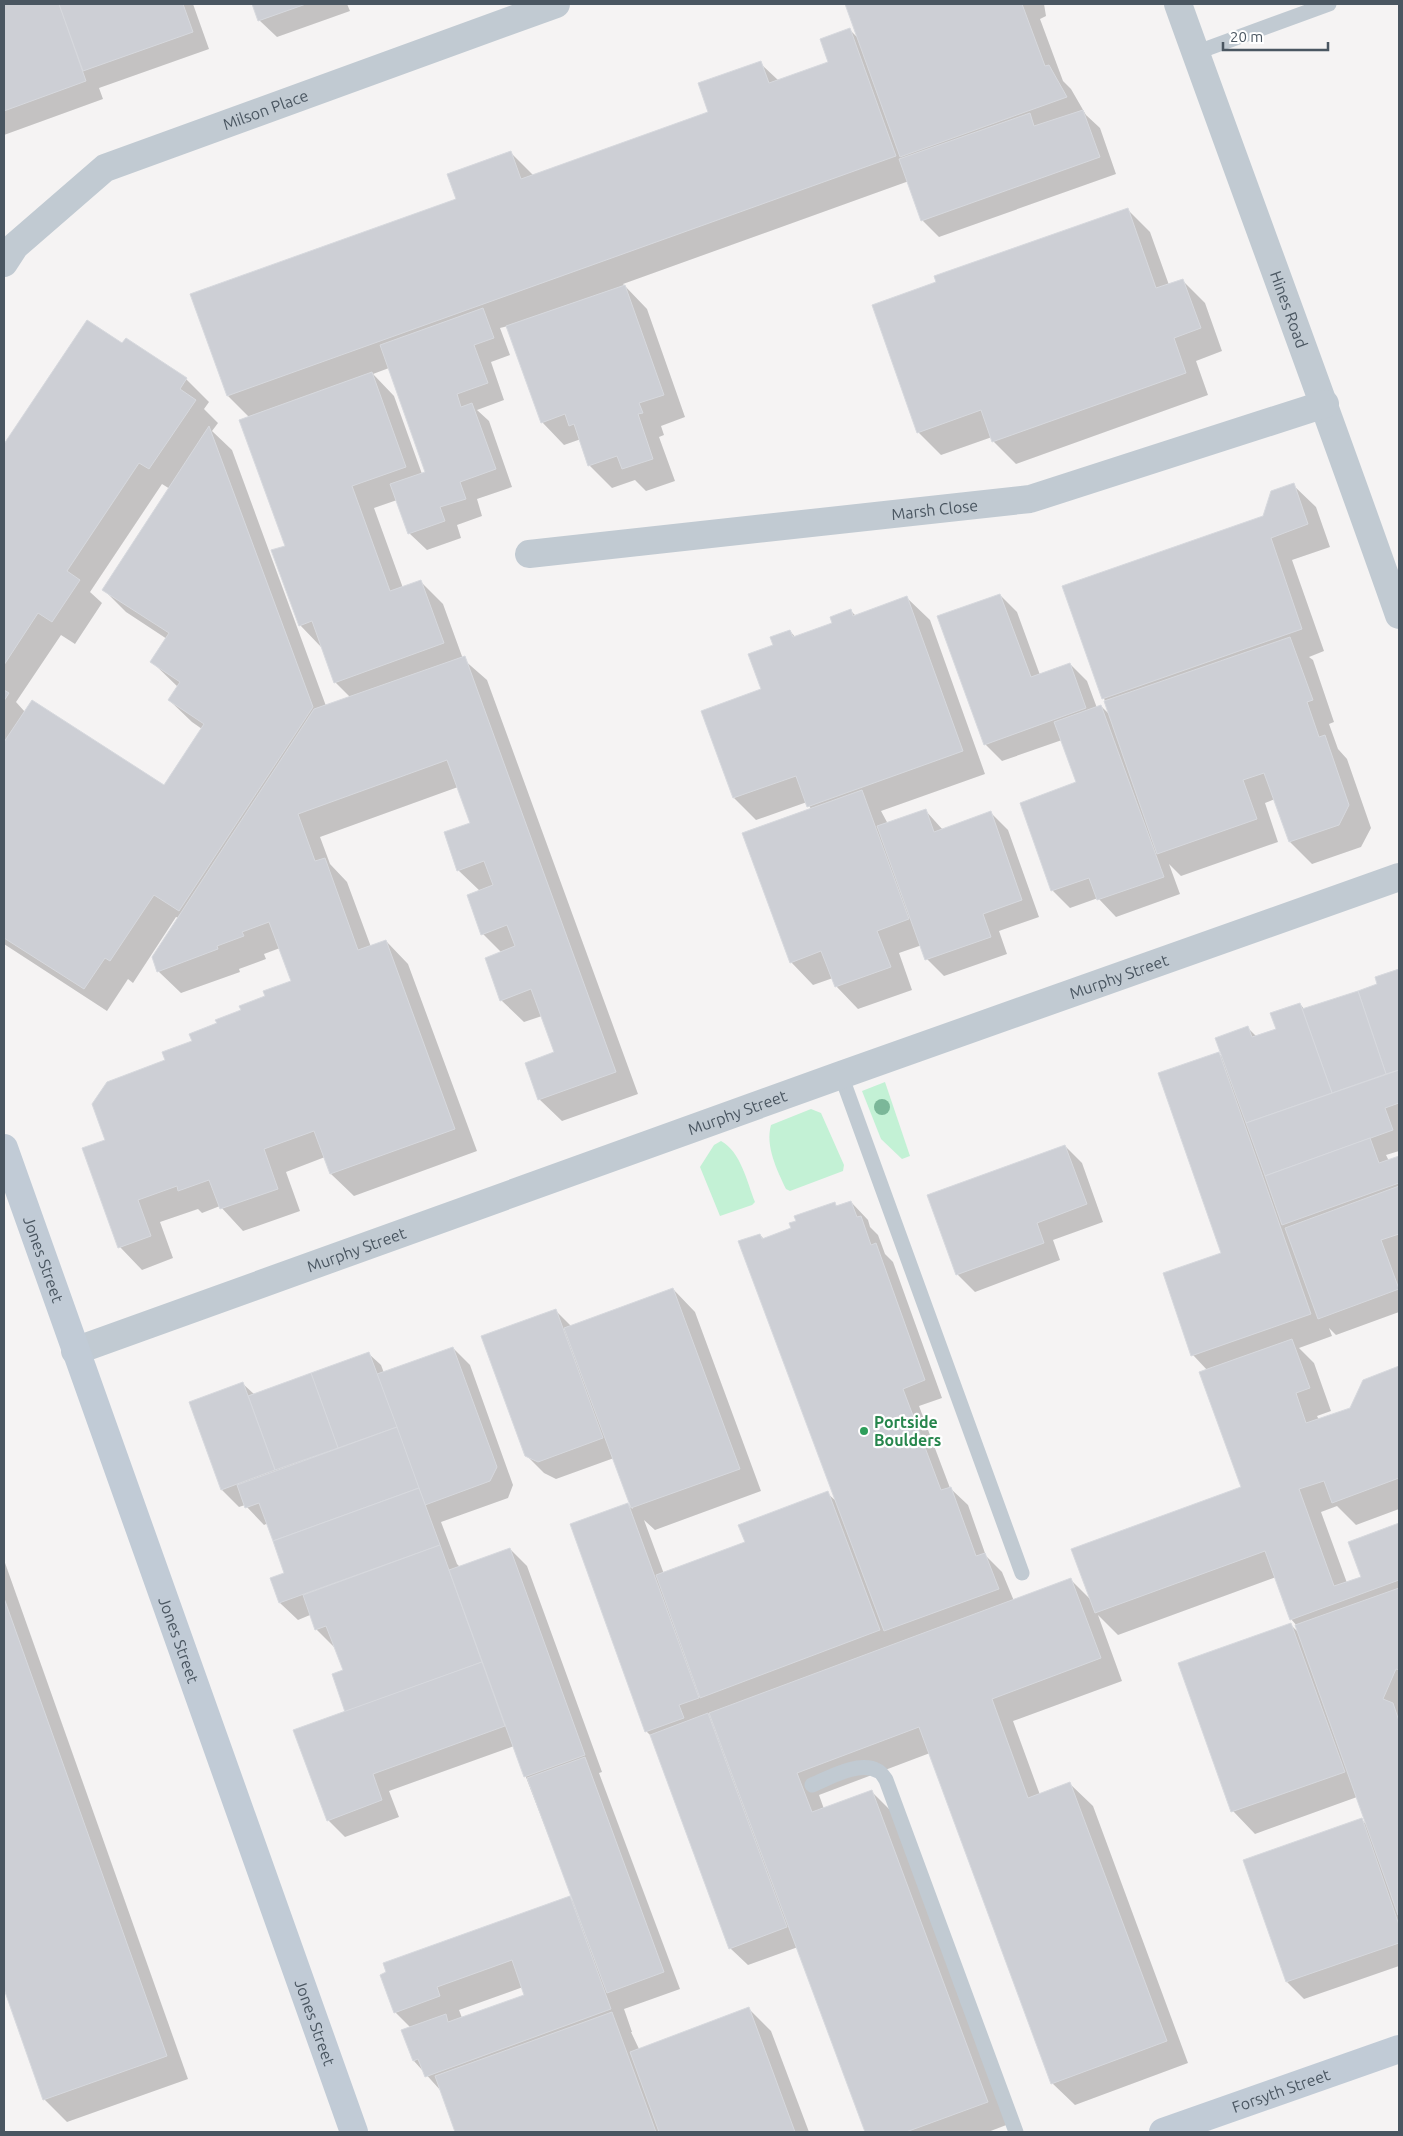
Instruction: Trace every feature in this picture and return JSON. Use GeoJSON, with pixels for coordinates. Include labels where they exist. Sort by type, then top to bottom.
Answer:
{"type":"FeatureCollection","features":[{"type":"Feature","properties":{"kind":"street","name":"Milson Place"},"geometry":{"type":"LineString","coordinates":[[4,263],[15,246],[105,168],[556,4]]}},
{"type":"Feature","properties":{"kind":"street","name":"Hines Road"},"geometry":{"type":"LineString","coordinates":[[1178,4],[1287,306],[1325,404],[1399,615]]}},
{"type":"Feature","properties":{"kind":"street","name":"Marsh Close"},"geometry":{"type":"LineString","coordinates":[[529,554],[1030,499],[1325,404]]}},
{"type":"Feature","properties":{"kind":"street","name":"Murphy Street"},"geometry":{"type":"LineString","coordinates":[[75,1351],[841,1074],[1399,878]]}},
{"type":"Feature","properties":{"kind":"street","name":"Jones Street"},"geometry":{"type":"LineString","coordinates":[[4,1148],[354,2132]]}},
{"type":"Feature","properties":{"kind":"street","name":"Forsyth Street"},"geometry":{"type":"LineString","coordinates":[[1163,2132],[1399,2049]]}},
{"type":"Feature","properties":{"kind":"lane"},"geometry":{"type":"LineString","coordinates":[[1196,53],[1329,4]]}},
{"type":"Feature","properties":{"kind":"lane"},"geometry":{"type":"LineString","coordinates":[[841,1074],[1022,1573]]}},
{"type":"Feature","properties":{"kind":"lane"},"geometry":{"type":"LineString","coordinates":[[812,1785],[850,1770],[864,1768],[878,1771],[886,1780],[1016,2132]]}},
{"type":"Feature","properties":{"kind":"green space"},"geometry":{"type":"Polygon","coordinates":[[[885,1082],[910,1156],[902,1159],[881,1139],[862,1091],[885,1082]]]}},
{"type":"Feature","properties":{"kind":"green space"},"geometry":{"type":"Polygon","coordinates":[[[811,1109],[821,1113],[844,1165],[843,1171],[790,1191],[786,1189],[773,1158],[770,1141],[771,1125],[811,1109]]]}},
{"type":"Feature","properties":{"kind":"green space"},"geometry":{"type":"Polygon","coordinates":[[[721,1141],[734,1152],[755,1202],[752,1205],[720,1216],[700,1167],[714,1145],[721,1141]]]}},
{"type":"Feature","properties":{"kind":"building"},"geometry":{"type":"Polygon","coordinates":[[[4,4],[59,4],[86,81],[4,111],[4,4]]]}},
{"type":"Feature","properties":{"kind":"building"},"geometry":{"type":"Polygon","coordinates":[[[59,4],[183,4],[193,32],[83,71],[59,4]]]}},
{"type":"Feature","properties":{"kind":"building"},"geometry":{"type":"Polygon","coordinates":[[[252,4],[306,4],[258,21],[252,4]]]}},
{"type":"Feature","properties":{"kind":"building"},"geometry":{"type":"Polygon","coordinates":[[[845,4],[1022,4],[1045,66],[1049,65],[1067,97],[900,157],[845,4]]]}},
{"type":"Feature","properties":{"kind":"building"},"geometry":{"type":"Polygon","coordinates":[[[850,28],[896,156],[227,396],[190,294],[456,199],[447,174],[511,151],[521,179],[708,112],[698,83],[761,61],[769,83],[828,62],[820,39],[850,28]]]}},
{"type":"Feature","properties":{"kind":"building"},"geometry":{"type":"Polygon","coordinates":[[[1083,110],[1100,157],[921,221],[899,159],[1030,113],[1034,126],[1083,110]]]}},
{"type":"Feature","properties":{"kind":"building"},"geometry":{"type":"Polygon","coordinates":[[[1128,208],[1156,288],[1183,279],[1201,328],[1174,338],[1186,373],[992,442],[981,410],[917,433],[872,305],[936,282],[934,276],[1128,208]]]}},
{"type":"Feature","properties":{"kind":"building"},"geometry":{"type":"Polygon","coordinates":[[[625,285],[664,395],[639,403],[643,413],[638,414],[653,459],[622,469],[617,456],[588,466],[574,424],[569,426],[565,414],[541,423],[506,326],[625,285]]]}},
{"type":"Feature","properties":{"kind":"building"},"geometry":{"type":"Polygon","coordinates":[[[483,308],[494,338],[474,345],[488,383],[457,394],[461,407],[472,403],[496,469],[460,482],[466,499],[440,507],[445,521],[408,534],[390,484],[425,472],[380,345],[483,308]]]}},
{"type":"Feature","properties":{"kind":"building"},"geometry":{"type":"Polygon","coordinates":[[[87,320],[122,343],[126,338],[187,378],[180,389],[196,400],[149,469],[139,463],[67,571],[80,580],[52,622],[38,613],[4,665],[4,444],[87,320]]]}},
{"type":"Feature","properties":{"kind":"building"},"geometry":{"type":"Polygon","coordinates":[[[372,372],[406,467],[352,486],[390,591],[421,580],[444,643],[334,683],[312,621],[299,626],[271,550],[285,546],[239,420],[372,372]]]}},
{"type":"Feature","properties":{"kind":"building"},"geometry":{"type":"Polygon","coordinates":[[[209,426],[313,707],[179,911],[154,895],[110,961],[105,958],[84,989],[4,938],[4,742],[32,700],[164,785],[204,724],[168,700],[180,682],[150,662],[169,633],[102,590],[209,426]]]}},
{"type":"Feature","properties":{"kind":"building"},"geometry":{"type":"Polygon","coordinates":[[[1294,483],[1308,524],[1271,538],[1302,629],[1102,699],[1062,586],[1263,516],[1271,491],[1294,483]]]}},
{"type":"Feature","properties":{"kind":"building"},"geometry":{"type":"Polygon","coordinates":[[[1000,594],[1031,677],[1070,663],[1086,708],[984,745],[937,616],[1000,594]]]}},
{"type":"Feature","properties":{"kind":"building"},"geometry":{"type":"Polygon","coordinates":[[[907,596],[963,751],[807,807],[796,776],[733,798],[701,711],[761,689],[748,654],[773,645],[770,637],[790,630],[793,637],[832,623],[830,617],[851,609],[853,616],[907,596]]]}},
{"type":"Feature","properties":{"kind":"building"},"geometry":{"type":"Polygon","coordinates":[[[1290,637],[1313,700],[1307,702],[1319,737],[1325,735],[1349,805],[1339,825],[1289,842],[1264,773],[1243,780],[1257,819],[1157,854],[1104,701],[1290,637]]]}},
{"type":"Feature","properties":{"kind":"building"},"geometry":{"type":"Polygon","coordinates":[[[465,656],[616,1072],[538,1100],[525,1063],[554,1052],[531,989],[500,1001],[485,958],[515,946],[507,925],[481,935],[467,895],[493,885],[484,861],[457,871],[444,832],[470,823],[447,760],[298,814],[315,861],[325,858],[358,950],[386,940],[455,1129],[330,1174],[314,1131],[264,1149],[278,1189],[220,1209],[209,1180],[178,1191],[177,1186],[138,1200],[151,1236],[118,1248],[82,1148],[105,1140],[92,1104],[107,1082],[165,1060],[162,1052],[192,1041],[189,1034],[217,1023],[215,1020],[241,1010],[239,1006],[265,996],[263,991],[291,981],[269,922],[242,932],[244,936],[217,946],[218,949],[157,972],[152,957],[314,709],[465,656]]]}},
{"type":"Feature","properties":{"kind":"building"},"geometry":{"type":"Polygon","coordinates":[[[4,690],[9,693],[4,701],[4,690]]]}},
{"type":"Feature","properties":{"kind":"building"},"geometry":{"type":"Polygon","coordinates":[[[1101,705],[1164,877],[1097,900],[1089,878],[1051,891],[1020,803],[1076,782],[1054,722],[1101,705]]]}},
{"type":"Feature","properties":{"kind":"building"},"geometry":{"type":"Polygon","coordinates":[[[862,790],[909,919],[877,931],[891,967],[835,987],[821,951],[790,963],[742,833],[862,790]]]}},
{"type":"Feature","properties":{"kind":"building"},"geometry":{"type":"Polygon","coordinates":[[[926,809],[934,832],[991,811],[1022,900],[983,914],[991,937],[925,960],[877,826],[926,809]]]}},
{"type":"Feature","properties":{"kind":"building"},"geometry":{"type":"Polygon","coordinates":[[[1399,969],[1399,1070],[1386,1074],[1358,991],[1377,984],[1375,977],[1399,969]]]}},
{"type":"Feature","properties":{"kind":"building"},"geometry":{"type":"Polygon","coordinates":[[[1358,991],[1386,1074],[1332,1093],[1302,1009],[1358,991]]]}},
{"type":"Feature","properties":{"kind":"building"},"geometry":{"type":"Polygon","coordinates":[[[1300,1003],[1332,1093],[1246,1123],[1215,1038],[1248,1026],[1252,1037],[1276,1029],[1270,1013],[1300,1003]]]}},
{"type":"Feature","properties":{"kind":"building"},"geometry":{"type":"Polygon","coordinates":[[[1219,1052],[1311,1314],[1191,1356],[1163,1273],[1221,1253],[1158,1073],[1219,1052]]]}},
{"type":"Feature","properties":{"kind":"building"},"geometry":{"type":"Polygon","coordinates":[[[1399,1070],[1399,1103],[1385,1108],[1393,1130],[1265,1176],[1246,1123],[1399,1070]]]}},
{"type":"Feature","properties":{"kind":"building"},"geometry":{"type":"Polygon","coordinates":[[[1370,1138],[1379,1163],[1399,1156],[1399,1183],[1282,1225],[1265,1176],[1370,1138]]]}},
{"type":"Feature","properties":{"kind":"building"},"geometry":{"type":"Polygon","coordinates":[[[1065,1145],[1087,1204],[1037,1223],[1044,1243],[956,1275],[927,1195],[1065,1145]]]}},
{"type":"Feature","properties":{"kind":"building"},"geometry":{"type":"Polygon","coordinates":[[[1399,1186],[1399,1234],[1381,1240],[1399,1289],[1318,1319],[1285,1228],[1399,1186]]]}},
{"type":"Feature","properties":{"kind":"building","name":"Portside Boulders"},"geometry":{"type":"Polygon","coordinates":[[[851,1201],[857,1217],[861,1216],[871,1245],[876,1243],[925,1380],[903,1389],[941,1490],[951,1487],[976,1556],[985,1553],[999,1589],[884,1631],[738,1241],[760,1234],[762,1239],[791,1228],[789,1223],[796,1221],[794,1216],[835,1202],[836,1206],[851,1201]]]}},
{"type":"Feature","properties":{"kind":"building"},"geometry":{"type":"Polygon","coordinates":[[[673,1288],[740,1469],[631,1508],[564,1328],[673,1288]]]}},
{"type":"Feature","properties":{"kind":"building"},"geometry":{"type":"Polygon","coordinates":[[[556,1309],[603,1438],[538,1462],[525,1456],[481,1336],[556,1309]]]}},
{"type":"Feature","properties":{"kind":"building"},"geometry":{"type":"Polygon","coordinates":[[[1292,1339],[1310,1388],[1296,1393],[1306,1423],[1350,1408],[1363,1380],[1399,1366],[1399,1478],[1332,1503],[1324,1481],[1299,1489],[1334,1586],[1361,1577],[1348,1542],[1399,1523],[1399,1580],[1290,1620],[1265,1551],[1095,1613],[1071,1549],[1241,1487],[1199,1372],[1292,1339]]]}},
{"type":"Feature","properties":{"kind":"building"},"geometry":{"type":"Polygon","coordinates":[[[453,1347],[497,1467],[490,1481],[425,1505],[377,1374],[453,1347]]]}},
{"type":"Feature","properties":{"kind":"building"},"geometry":{"type":"Polygon","coordinates":[[[369,1352],[397,1427],[338,1448],[311,1373],[369,1352]]]}},
{"type":"Feature","properties":{"kind":"building"},"geometry":{"type":"Polygon","coordinates":[[[311,1373],[338,1448],[275,1470],[248,1396],[311,1373]]]}},
{"type":"Feature","properties":{"kind":"building"},"geometry":{"type":"Polygon","coordinates":[[[243,1382],[275,1470],[221,1490],[189,1402],[243,1382]]]}},
{"type":"Feature","properties":{"kind":"building"},"geometry":{"type":"Polygon","coordinates":[[[397,1427],[419,1488],[273,1541],[259,1503],[245,1508],[237,1485],[397,1427]]]}},
{"type":"Feature","properties":{"kind":"building"},"geometry":{"type":"Polygon","coordinates":[[[419,1488],[440,1545],[279,1603],[270,1578],[284,1573],[273,1541],[419,1488]]]}},
{"type":"Feature","properties":{"kind":"building"},"geometry":{"type":"Polygon","coordinates":[[[828,1491],[880,1630],[700,1698],[656,1575],[745,1542],[738,1525],[828,1491]]]}},
{"type":"Feature","properties":{"kind":"building"},"geometry":{"type":"Polygon","coordinates":[[[628,1503],[699,1698],[679,1705],[684,1718],[645,1732],[570,1524],[628,1503]]]}},
{"type":"Feature","properties":{"kind":"building"},"geometry":{"type":"Polygon","coordinates":[[[440,1545],[482,1662],[345,1712],[332,1674],[343,1670],[326,1626],[315,1630],[303,1595],[440,1545]]]}},
{"type":"Feature","properties":{"kind":"building"},"geometry":{"type":"Polygon","coordinates":[[[510,1548],[585,1755],[524,1777],[449,1570],[510,1548]]]}},
{"type":"Feature","properties":{"kind":"building"},"geometry":{"type":"Polygon","coordinates":[[[1071,1578],[1101,1658],[992,1699],[1028,1798],[1070,1782],[1167,2041],[1051,2084],[919,1727],[797,1773],[812,1812],[872,1790],[988,2102],[906,2132],[865,2132],[709,1713],[1071,1578]]]}},
{"type":"Feature","properties":{"kind":"building"},"geometry":{"type":"Polygon","coordinates":[[[1399,1588],[1399,1670],[1396,1669],[1383,1699],[1393,1703],[1399,1721],[1398,1915],[1295,1625],[1399,1588]]]}},
{"type":"Feature","properties":{"kind":"building"},"geometry":{"type":"Polygon","coordinates":[[[4,1598],[167,2056],[43,2100],[4,1989],[4,1598]]]}},
{"type":"Feature","properties":{"kind":"building"},"geometry":{"type":"Polygon","coordinates":[[[1291,1623],[1345,1772],[1231,1812],[1178,1663],[1291,1623]]]}},
{"type":"Feature","properties":{"kind":"building"},"geometry":{"type":"Polygon","coordinates":[[[482,1662],[505,1726],[373,1774],[382,1800],[327,1821],[293,1730],[482,1662]]]}},
{"type":"Feature","properties":{"kind":"building"},"geometry":{"type":"Polygon","coordinates":[[[708,1713],[787,1927],[729,1949],[650,1735],[708,1713]]]}},
{"type":"Feature","properties":{"kind":"building"},"geometry":{"type":"Polygon","coordinates":[[[585,1757],[664,1972],[607,1993],[527,1778],[585,1757]]]}},
{"type":"Feature","properties":{"kind":"building"},"geometry":{"type":"Polygon","coordinates":[[[1362,1818],[1399,1925],[1399,1943],[1286,1982],[1243,1860],[1362,1818]]]}},
{"type":"Feature","properties":{"kind":"building"},"geometry":{"type":"Polygon","coordinates":[[[570,1896],[611,2009],[425,2077],[418,2059],[413,2061],[401,2030],[446,2014],[448,2022],[524,1995],[512,1960],[437,1987],[440,1996],[394,2013],[380,1975],[386,1972],[383,1963],[570,1896]]]}},
{"type":"Feature","properties":{"kind":"building"},"geometry":{"type":"Polygon","coordinates":[[[749,2007],[795,2132],[659,2132],[630,2052],[749,2007]]]}},
{"type":"Feature","properties":{"kind":"building"},"geometry":{"type":"Polygon","coordinates":[[[612,2012],[656,2132],[455,2132],[435,2076],[612,2012]]]}},
{"type":"Feature","properties":{"kind":"place","name":"Portside Boulders"},"geometry":{"type":"Point","coordinates":[864,1431]}}]}
